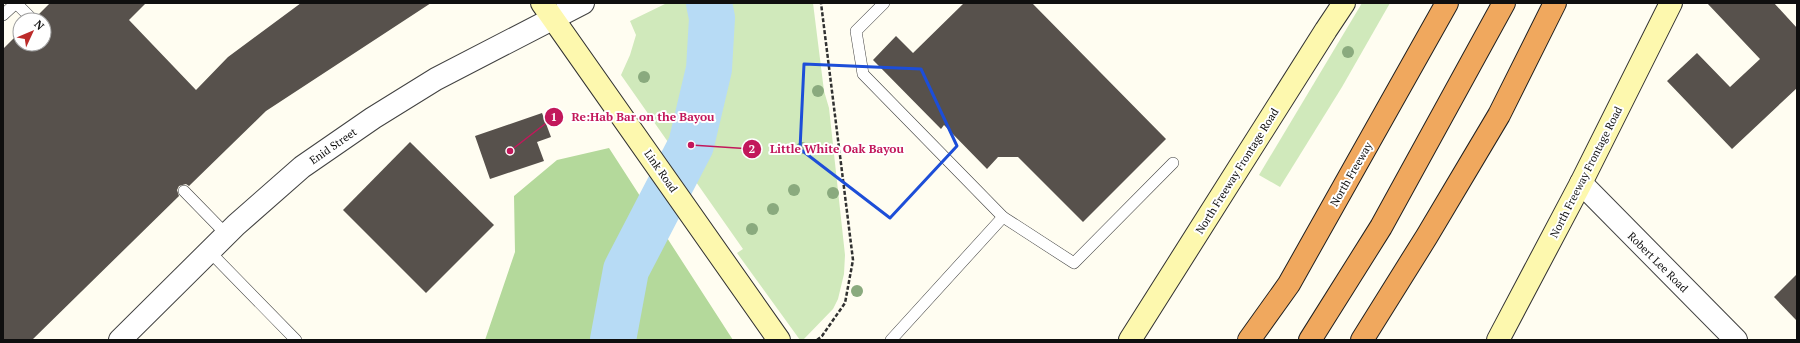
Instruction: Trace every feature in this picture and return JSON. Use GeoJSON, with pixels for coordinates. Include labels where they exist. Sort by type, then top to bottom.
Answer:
{"type":"FeatureCollection","features":[{"type":"Feature","properties":{"kind":"highway","name":"North Freeway"},"geometry":{"type":"LineString","coordinates":[[1249,340],[1289,284],[1448,3]]}},
{"type":"Feature","properties":{"kind":"highway"},"geometry":{"type":"LineString","coordinates":[[1310,340],[1381,227],[1504,3]]}},
{"type":"Feature","properties":{"kind":"highway"},"geometry":{"type":"LineString","coordinates":[[1362,340],[1427,236],[1499,115],[1555,3]]}},
{"type":"Feature","properties":{"kind":"main road","name":"North Freeway Frontage Road"},"geometry":{"type":"LineString","coordinates":[[1130,340],[1344,3]]}},
{"type":"Feature","properties":{"kind":"main road","name":"North Freeway Frontage Road"},"geometry":{"type":"LineString","coordinates":[[1498,340],[1582,183],[1671,3]]}},
{"type":"Feature","properties":{"kind":"main road","name":"Link Road"},"geometry":{"type":"LineString","coordinates":[[548,11],[779,340]]}},
{"type":"Feature","properties":{"kind":"street","name":"Enid Street"},"geometry":{"type":"LineString","coordinates":[[120,340],[226,234],[302,167],[373,118],[548,11],[583,3]]}},
{"type":"Feature","properties":{"kind":"street","name":"Robert Lee Road"},"geometry":{"type":"LineString","coordinates":[[1582,183],[1736,340]]}},
{"type":"Feature","properties":{"kind":"lane"},"geometry":{"type":"LineString","coordinates":[[3,15],[16,3],[25,12]]}},
{"type":"Feature","properties":{"kind":"lane"},"geometry":{"type":"LineString","coordinates":[[884,3],[856,31],[863,74],[1003,217],[1074,263],[1173,163]]}},
{"type":"Feature","properties":{"kind":"lane"},"geometry":{"type":"LineString","coordinates":[[184,191],[226,234]]}},
{"type":"Feature","properties":{"kind":"lane"},"geometry":{"type":"LineString","coordinates":[[891,340],[1003,217]]}},
{"type":"Feature","properties":{"kind":"lane"},"geometry":{"type":"LineString","coordinates":[[209,252],[296,340]]}},
{"type":"Feature","properties":{"kind":"path"},"geometry":{"type":"LineString","coordinates":[[818,340],[845,303],[853,260],[821,3]]}},
{"type":"Feature","properties":{"kind":"highlighted area"},"geometry":{"type":"Polygon","coordinates":[[[804,64],[921,69],[957,146],[890,218],[800,149],[804,64]]]}},
{"type":"Feature","properties":{"kind":"green space"},"geometry":{"type":"Polygon","coordinates":[[[667,3],[813,3],[824,91],[829,108],[845,255],[844,274],[838,299],[833,309],[803,340],[800,340],[737,253],[743,249],[621,75],[630,55],[636,35],[630,21],[667,3]]]}},
{"type":"Feature","properties":{"kind":"green space"},"geometry":{"type":"Polygon","coordinates":[[[1362,3],[1390,3],[1342,87],[1280,187],[1259,175],[1362,3]]]}},
{"type":"Feature","properties":{"kind":"green space"},"geometry":{"type":"Polygon","coordinates":[[[609,148],[733,340],[485,340],[515,252],[514,196],[557,160],[609,148]]]}},
{"type":"Feature","properties":{"kind":"building"},"geometry":{"type":"Polygon","coordinates":[[[50,3],[146,3],[129,20],[196,90],[228,57],[301,3],[431,3],[266,111],[189,186],[186,184],[179,186],[177,190],[179,196],[32,340],[3,340],[3,49],[12,40],[12,52],[52,52],[52,12],[41,12],[50,3]]]}},
{"type":"Feature","properties":{"kind":"building"},"geometry":{"type":"Polygon","coordinates":[[[964,3],[1032,3],[1166,139],[1083,222],[1018,157],[998,157],[987,169],[944,125],[941,129],[873,60],[896,36],[913,53],[964,3]]]}},
{"type":"Feature","properties":{"kind":"building"},"geometry":{"type":"Polygon","coordinates":[[[1707,3],[1774,3],[1797,28],[1797,88],[1732,149],[1667,81],[1697,53],[1730,87],[1760,59],[1707,3]]]}},
{"type":"Feature","properties":{"kind":"building"},"geometry":{"type":"Polygon","coordinates":[[[542,113],[551,137],[537,142],[544,161],[490,179],[475,136],[542,113]]]}},
{"type":"Feature","properties":{"kind":"building"},"geometry":{"type":"Polygon","coordinates":[[[410,142],[494,225],[426,293],[343,210],[410,142]]]}},
{"type":"Feature","properties":{"kind":"building"},"geometry":{"type":"Polygon","coordinates":[[[1797,274],[1797,321],[1774,297],[1797,274]]]}},
{"type":"Feature","properties":{"kind":"waterway"},"geometry":{"type":"LineString","coordinates":[[613,340],[626,270],[691,145],[709,69],[712,18],[709,3]]}},
{"type":"Feature","properties":{"kind":"place","name":"Little White Oak Bayou"},"geometry":{"type":"Point","coordinates":[691,145]}},
{"type":"Feature","properties":{"kind":"place","name":"Re:Hab Bar on the Bayou"},"geometry":{"type":"Point","coordinates":[510,151]}}]}
